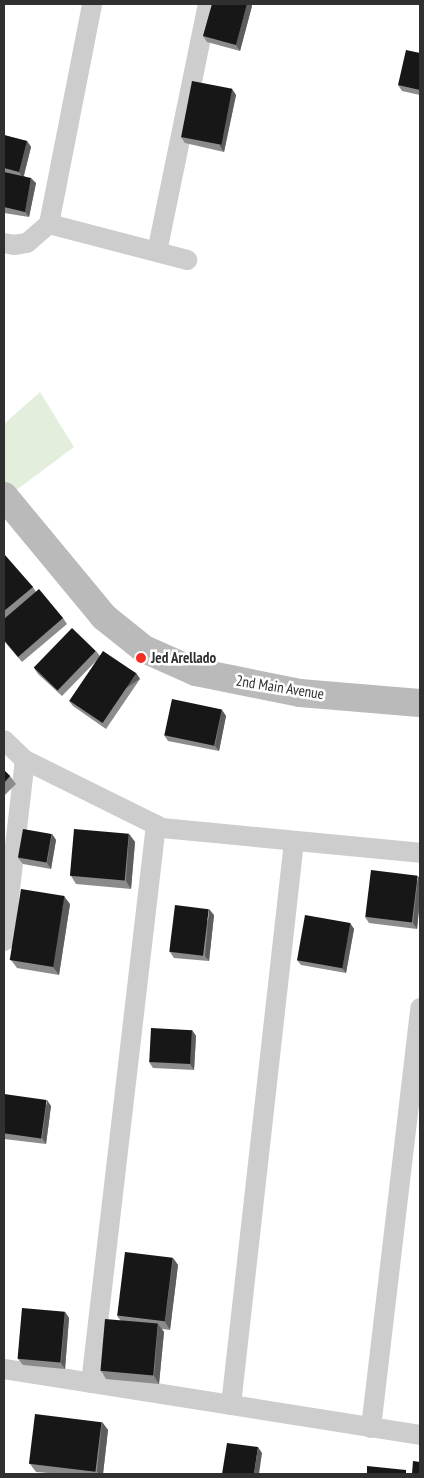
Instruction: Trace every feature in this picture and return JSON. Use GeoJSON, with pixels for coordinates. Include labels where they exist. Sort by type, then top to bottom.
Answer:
{"type":"FeatureCollection","features":[{"type":"Feature","properties":{"kind":"street"},"geometry":{"type":"LineString","coordinates":[[4,243],[14,245],[27,243],[49,224],[92,4]]}},
{"type":"Feature","properties":{"kind":"street"},"geometry":{"type":"LineString","coordinates":[[157,252],[208,4]]}},
{"type":"Feature","properties":{"kind":"street"},"geometry":{"type":"LineString","coordinates":[[49,224],[187,260]]}},
{"type":"Feature","properties":{"kind":"street","name":"2nd Main Avenue"},"geometry":{"type":"LineString","coordinates":[[4,496],[104,617],[144,649],[196,672],[300,693],[420,703]]}},
{"type":"Feature","properties":{"kind":"street"},"geometry":{"type":"LineString","coordinates":[[4,740],[24,760],[156,825],[294,842],[420,853]]}},
{"type":"Feature","properties":{"kind":"street"},"geometry":{"type":"LineString","coordinates":[[4,941],[24,760]]}},
{"type":"Feature","properties":{"kind":"street"},"geometry":{"type":"LineString","coordinates":[[91,1383],[156,825]]}},
{"type":"Feature","properties":{"kind":"street"},"geometry":{"type":"LineString","coordinates":[[231,1405],[294,842]]}},
{"type":"Feature","properties":{"kind":"street"},"geometry":{"type":"LineString","coordinates":[[371,1428],[420,1008]]}},
{"type":"Feature","properties":{"kind":"street"},"geometry":{"type":"LineString","coordinates":[[4,1369],[420,1435]]}},
{"type":"Feature","properties":{"kind":"green space"},"geometry":{"type":"Polygon","coordinates":[[[40,392],[74,447],[7,497],[4,493],[4,424],[40,392]]]}},
{"type":"Feature","properties":{"kind":"building"},"geometry":{"type":"Polygon","coordinates":[[[212,4],[247,4],[236,45],[203,36],[212,4]]]}},
{"type":"Feature","properties":{"kind":"building"},"geometry":{"type":"Polygon","coordinates":[[[406,50],[420,53],[420,90],[398,85],[406,50]]]}},
{"type":"Feature","properties":{"kind":"building"},"geometry":{"type":"Polygon","coordinates":[[[192,81],[232,89],[221,145],[181,137],[192,81]]]}},
{"type":"Feature","properties":{"kind":"building"},"geometry":{"type":"Polygon","coordinates":[[[4,135],[27,141],[19,172],[4,168],[4,135]]]}},
{"type":"Feature","properties":{"kind":"building"},"geometry":{"type":"Polygon","coordinates":[[[4,172],[31,178],[25,212],[4,207],[4,172]]]}},
{"type":"Feature","properties":{"kind":"building"},"geometry":{"type":"Polygon","coordinates":[[[4,556],[33,587],[4,611],[4,556]]]}},
{"type":"Feature","properties":{"kind":"building"},"geometry":{"type":"Polygon","coordinates":[[[39,589],[63,618],[18,657],[4,640],[4,619],[39,589]]]}},
{"type":"Feature","properties":{"kind":"building"},"geometry":{"type":"Polygon","coordinates":[[[72,628],[96,651],[58,690],[34,668],[72,628]]]}},
{"type":"Feature","properties":{"kind":"building"},"geometry":{"type":"Polygon","coordinates":[[[103,651],[136,673],[103,723],[69,701],[103,651]]]}},
{"type":"Feature","properties":{"kind":"building"},"geometry":{"type":"Polygon","coordinates":[[[172,699],[222,710],[214,746],[164,735],[172,699]]]}},
{"type":"Feature","properties":{"kind":"building"},"geometry":{"type":"Polygon","coordinates":[[[4,770],[10,776],[4,783],[4,770]]]}},
{"type":"Feature","properties":{"kind":"building"},"geometry":{"type":"Polygon","coordinates":[[[23,829],[52,834],[47,863],[18,858],[23,829]]]}},
{"type":"Feature","properties":{"kind":"building"},"geometry":{"type":"Polygon","coordinates":[[[74,829],[129,834],[125,881],[70,876],[74,829]]]}},
{"type":"Feature","properties":{"kind":"building"},"geometry":{"type":"Polygon","coordinates":[[[371,870],[418,876],[412,922],[365,917],[371,870]]]}},
{"type":"Feature","properties":{"kind":"building"},"geometry":{"type":"Polygon","coordinates":[[[21,889],[64,896],[53,967],[10,960],[21,889]]]}},
{"type":"Feature","properties":{"kind":"building"},"geometry":{"type":"Polygon","coordinates":[[[175,905],[209,909],[203,956],[169,952],[175,905]]]}},
{"type":"Feature","properties":{"kind":"building"},"geometry":{"type":"Polygon","coordinates":[[[305,915],[350,923],[342,968],[297,960],[305,915]]]}},
{"type":"Feature","properties":{"kind":"building"},"geometry":{"type":"Polygon","coordinates":[[[151,1028],[192,1030],[190,1064],[149,1062],[151,1028]]]}},
{"type":"Feature","properties":{"kind":"building"},"geometry":{"type":"Polygon","coordinates":[[[4,1094],[47,1100],[41,1139],[4,1133],[4,1094]]]}},
{"type":"Feature","properties":{"kind":"building"},"geometry":{"type":"Polygon","coordinates":[[[125,1252],[173,1258],[165,1321],[117,1316],[125,1252]]]}},
{"type":"Feature","properties":{"kind":"building"},"geometry":{"type":"Polygon","coordinates":[[[22,1308],[65,1312],[60,1363],[18,1359],[22,1308]]]}},
{"type":"Feature","properties":{"kind":"building"},"geometry":{"type":"Polygon","coordinates":[[[105,1319],[158,1324],[153,1375],[100,1371],[105,1319]]]}},
{"type":"Feature","properties":{"kind":"building"},"geometry":{"type":"Polygon","coordinates":[[[35,1414],[102,1422],[95,1472],[29,1464],[35,1414]]]}},
{"type":"Feature","properties":{"kind":"building"},"geometry":{"type":"Polygon","coordinates":[[[227,1443],[258,1447],[254,1474],[222,1474],[227,1443]]]}},
{"type":"Feature","properties":{"kind":"building"},"geometry":{"type":"Polygon","coordinates":[[[413,1461],[420,1462],[420,1474],[412,1474],[413,1461]]]}},
{"type":"Feature","properties":{"kind":"building"},"geometry":{"type":"Polygon","coordinates":[[[367,1466],[406,1470],[406,1474],[367,1474],[367,1466]]]}},
{"type":"Feature","properties":{"kind":"place","name":"Jed Arellado"},"geometry":{"type":"Point","coordinates":[141,658]}}]}
